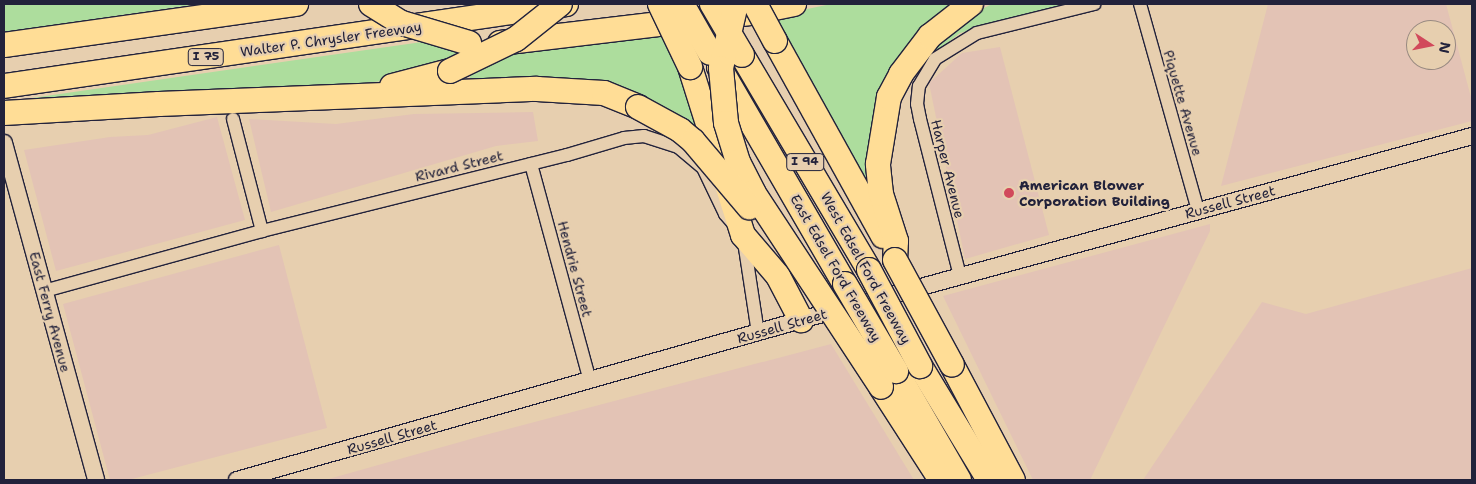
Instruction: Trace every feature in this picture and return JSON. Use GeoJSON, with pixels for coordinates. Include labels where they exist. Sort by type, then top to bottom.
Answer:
{"type":"FeatureCollection","features":[{"type":"Feature","properties":{"kind":"highway"},"geometry":{"type":"LineString","coordinates":[[4,45],[296,4]]}},
{"type":"Feature","properties":{"kind":"highway"},"geometry":{"type":"LineString","coordinates":[[371,4],[402,23],[469,43],[518,43],[750,13],[794,4]]}},
{"type":"Feature","properties":{"kind":"highway"},"geometry":{"type":"LineString","coordinates":[[335,97],[356,90],[401,85],[450,71],[516,39],[560,4]]}},
{"type":"Feature","properties":{"kind":"highway","name":"Walter P. Chrysler Freeway"},"geometry":{"type":"LineString","coordinates":[[4,86],[570,4]]}},
{"type":"Feature","properties":{"kind":"highway"},"geometry":{"type":"LineString","coordinates":[[660,4],[690,67],[743,235],[778,276],[801,320]]}},
{"type":"Feature","properties":{"kind":"highway","name":"East Edsel Ford Freeway"},"geometry":{"type":"LineString","coordinates":[[682,4],[845,284],[888,379],[959,480]]}},
{"type":"Feature","properties":{"kind":"highway","name":"West Edsel Ford Freeway"},"geometry":{"type":"LineString","coordinates":[[712,4],[869,270],[920,366],[989,480]]}},
{"type":"Feature","properties":{"kind":"highway"},"geometry":{"type":"LineString","coordinates":[[736,4],[721,68],[722,101],[730,141],[753,192],[812,284]]}},
{"type":"Feature","properties":{"kind":"highway"},"geometry":{"type":"LineString","coordinates":[[756,4],[775,41],[876,209],[895,260],[1013,480]]}},
{"type":"Feature","properties":{"kind":"highway"},"geometry":{"type":"LineString","coordinates":[[876,209],[878,164],[889,97],[920,47],[971,4]]}},
{"type":"Feature","properties":{"kind":"highway"},"geometry":{"type":"LineString","coordinates":[[4,119],[15,113],[335,97],[566,89],[604,93],[638,106],[680,130],[693,141],[812,284],[888,379],[941,480]]}},
{"type":"Feature","properties":{"kind":"street","name":"Harper Avenue"},"geometry":{"type":"LineString","coordinates":[[960,276],[917,104],[919,86],[935,59],[953,45],[977,33],[1094,4]]}},
{"type":"Feature","properties":{"kind":"street","name":"Piquette Avenue"},"geometry":{"type":"LineString","coordinates":[[1140,4],[1198,211]]}},
{"type":"Feature","properties":{"kind":"street"},"geometry":{"type":"LineString","coordinates":[[233,119],[262,231]]}},
{"type":"Feature","properties":{"kind":"street","name":"Rivard Street"},"geometry":{"type":"LineString","coordinates":[[44,291],[262,231],[531,164],[624,138],[644,136],[663,140],[691,155],[703,168],[724,214],[743,235]]}},
{"type":"Feature","properties":{"kind":"street","name":"Russell Street"},"geometry":{"type":"LineString","coordinates":[[237,480],[801,320],[1472,136]]}},
{"type":"Feature","properties":{"kind":"street","name":"East Ferry Avenue"},"geometry":{"type":"LineString","coordinates":[[4,144],[7,165],[96,480]]}},
{"type":"Feature","properties":{"kind":"street","name":"Hendrie Street"},"geometry":{"type":"LineString","coordinates":[[531,164],[590,381]]}},
{"type":"Feature","properties":{"kind":"street"},"geometry":{"type":"LineString","coordinates":[[743,235],[758,333]]}},
{"type":"Feature","properties":{"kind":"shaded area"},"geometry":{"type":"Polygon","coordinates":[[[1268,4],[1446,4],[1450,20],[1406,20],[1406,70],[1456,70],[1456,41],[1472,101],[1472,121],[1221,186],[1268,4]]]}},
{"type":"Feature","properties":{"kind":"shaded area"},"geometry":{"type":"Polygon","coordinates":[[[1000,47],[1049,235],[965,259],[929,83],[962,53],[1000,47]]]}},
{"type":"Feature","properties":{"kind":"shaded area"},"geometry":{"type":"Polygon","coordinates":[[[533,112],[538,141],[496,146],[271,212],[249,119],[336,124],[414,114],[533,112]]]}},
{"type":"Feature","properties":{"kind":"shaded area"},"geometry":{"type":"Polygon","coordinates":[[[217,117],[245,220],[56,271],[24,150],[110,137],[148,135],[217,117]]]}},
{"type":"Feature","properties":{"kind":"shaded area"},"geometry":{"type":"Polygon","coordinates":[[[1210,224],[1210,231],[1090,480],[1033,480],[943,296],[1210,224]]]}},
{"type":"Feature","properties":{"kind":"shaded area"},"geometry":{"type":"Polygon","coordinates":[[[279,245],[327,428],[128,480],[110,480],[63,304],[279,245]]]}},
{"type":"Feature","properties":{"kind":"shaded area"},"geometry":{"type":"Polygon","coordinates":[[[1472,268],[1472,480],[1143,480],[1262,302],[1306,314],[1472,268]]]}},
{"type":"Feature","properties":{"kind":"shaded area"},"geometry":{"type":"Polygon","coordinates":[[[831,344],[914,480],[325,480],[485,435],[831,344]]]}},
{"type":"Feature","properties":{"kind":"green space"},"geometry":{"type":"Polygon","coordinates":[[[4,4],[199,4],[4,32],[4,4]]]}},
{"type":"Feature","properties":{"kind":"green space"},"geometry":{"type":"Polygon","coordinates":[[[831,4],[958,4],[911,50],[869,190],[774,16],[831,4]]]}},
{"type":"Feature","properties":{"kind":"green space"},"geometry":{"type":"Polygon","coordinates":[[[992,4],[1068,4],[960,33],[921,64],[934,47],[970,15],[992,4]]]}},
{"type":"Feature","properties":{"kind":"green space"},"geometry":{"type":"Polygon","coordinates":[[[663,32],[707,137],[651,105],[470,84],[470,70],[342,86],[11,101],[422,42],[479,54],[522,52],[663,32]]]}},
{"type":"Feature","properties":{"kind":"place","name":"American Blower Corporation Building"},"geometry":{"type":"Point","coordinates":[1009,193]}}]}
